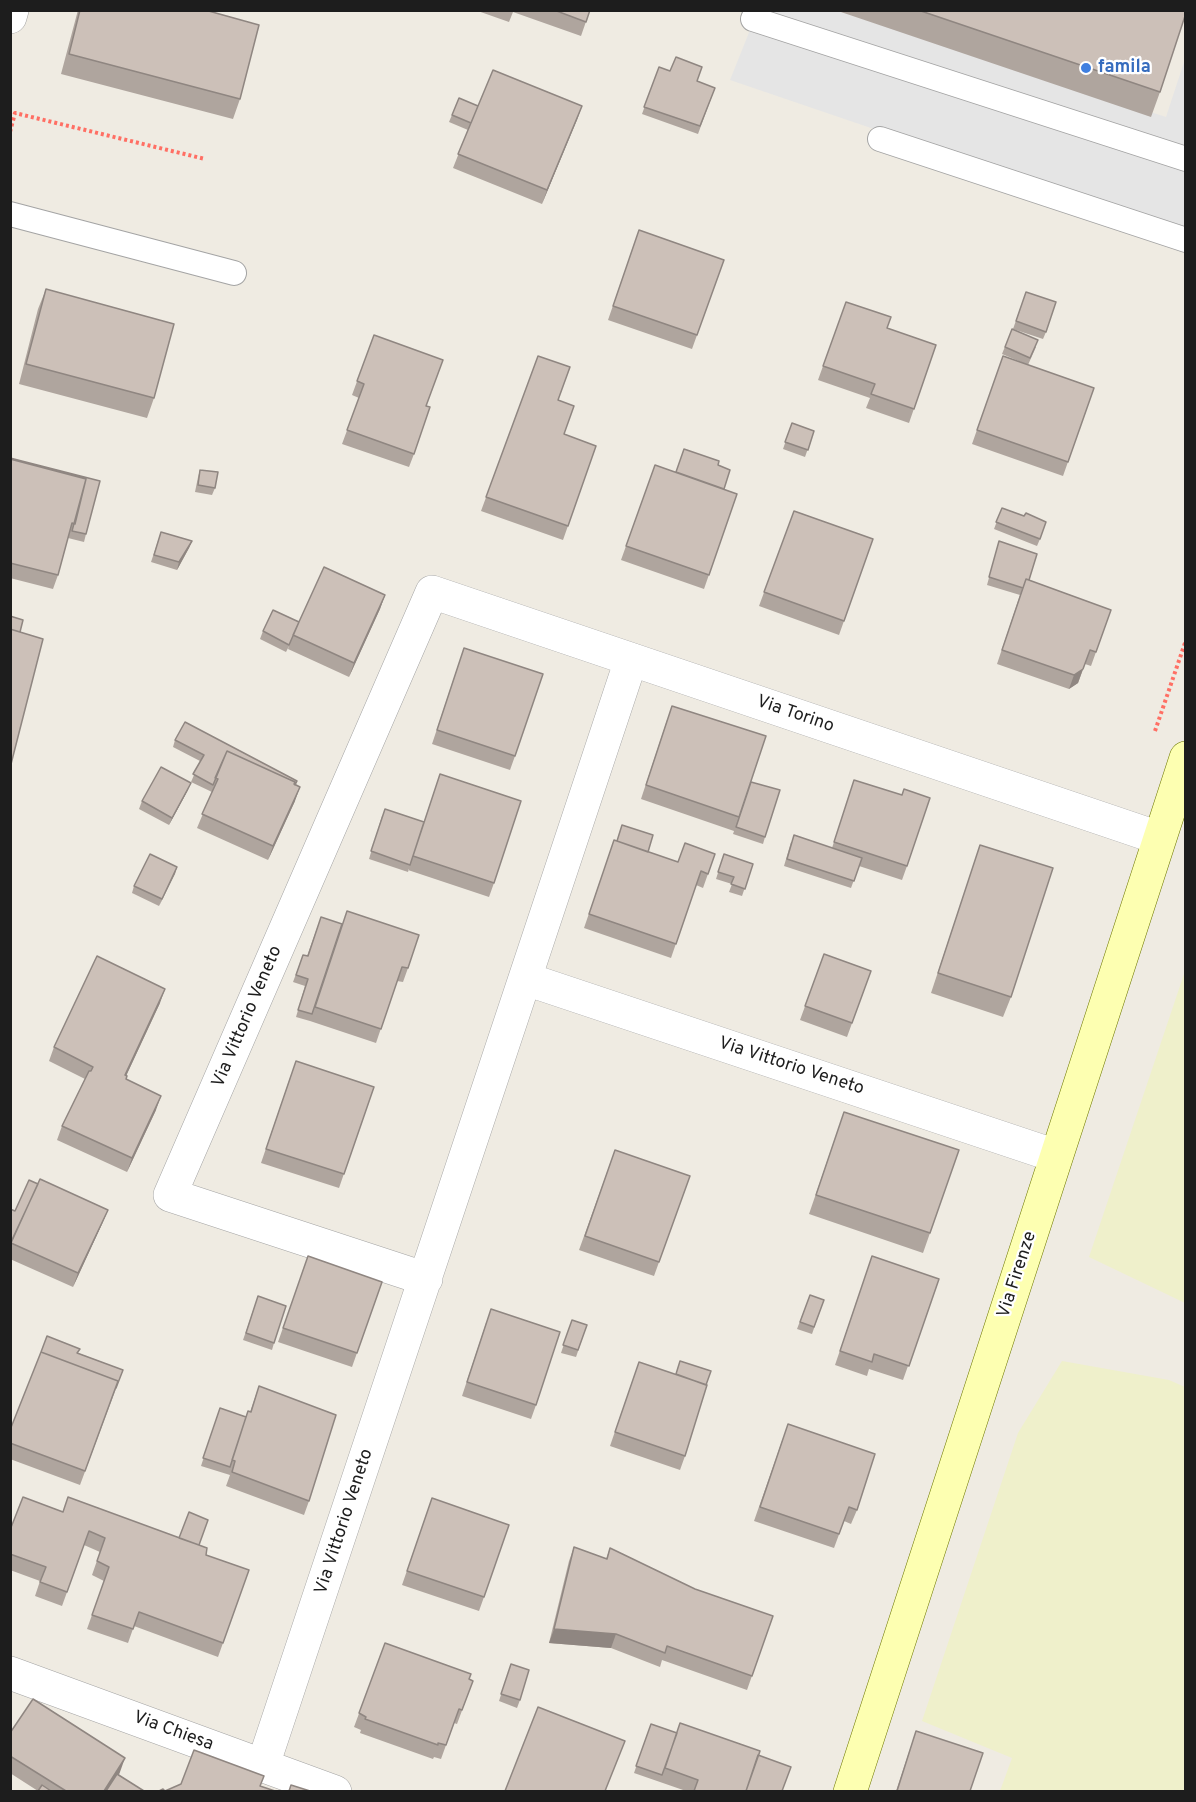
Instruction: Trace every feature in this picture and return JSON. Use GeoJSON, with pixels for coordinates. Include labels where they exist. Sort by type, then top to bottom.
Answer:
{"type":"FeatureCollection","features":[{"type":"Feature","properties":{"kind":"main road","name":"Via Firenze"},"geometry":{"type":"LineString","coordinates":[[849,1791],[1185,758]]}},
{"type":"Feature","properties":{"kind":"street"},"geometry":{"type":"LineString","coordinates":[[10,17],[12,10]]}},
{"type":"Feature","properties":{"kind":"street","name":"Via Torino"},"geometry":{"type":"LineString","coordinates":[[432,592],[1159,838]]}},
{"type":"Feature","properties":{"kind":"street","name":"Via Vittorio Veneto"},"geometry":{"type":"LineString","coordinates":[[426,1279],[170,1195],[432,592]]}},
{"type":"Feature","properties":{"kind":"street","name":"Via Vittorio Veneto"},"geometry":{"type":"LineString","coordinates":[[263,1765],[631,660]]}},
{"type":"Feature","properties":{"kind":"street","name":"Via Vittorio Veneto"},"geometry":{"type":"LineString","coordinates":[[526,979],[1056,1156]]}},
{"type":"Feature","properties":{"kind":"street","name":"Via Chiesa"},"geometry":{"type":"LineString","coordinates":[[10,1673],[335,1791]]}},
{"type":"Feature","properties":{"kind":"lane"},"geometry":{"type":"LineString","coordinates":[[757,10],[753,19],[1185,159]]}},
{"type":"Feature","properties":{"kind":"lane"},"geometry":{"type":"LineString","coordinates":[[880,139],[1185,240]]}},
{"type":"Feature","properties":{"kind":"lane"},"geometry":{"type":"LineString","coordinates":[[10,214],[234,273]]}},
{"type":"Feature","properties":{"kind":"path"},"geometry":{"type":"LineString","coordinates":[[10,132],[15,113],[204,159]]}},
{"type":"Feature","properties":{"kind":"green space"},"geometry":{"type":"Polygon","coordinates":[[[1185,971],[1186,1303],[1089,1257],[1185,971]]]}},
{"type":"Feature","properties":{"kind":"green space"},"geometry":{"type":"Polygon","coordinates":[[[1062,1361],[1169,1380],[1185,1387],[1185,1791],[1000,1791],[1012,1758],[922,1721],[1018,1433],[1062,1361]]]}},
{"type":"Feature","properties":{"kind":"shaded area"},"geometry":{"type":"Polygon","coordinates":[[[758,10],[838,11],[1166,117],[1185,59],[1185,235],[730,80],[758,10]]]}},
{"type":"Feature","properties":{"kind":"building"},"geometry":{"type":"Polygon","coordinates":[[[80,10],[205,10],[259,25],[240,99],[69,54],[80,10]]]}},
{"type":"Feature","properties":{"kind":"building"},"geometry":{"type":"Polygon","coordinates":[[[554,10],[590,10],[586,22],[554,10]]]}},
{"type":"Feature","properties":{"kind":"building"},"geometry":{"type":"Polygon","coordinates":[[[918,10],[1185,10],[1185,16],[1160,92],[918,10]]]}},
{"type":"Feature","properties":{"kind":"building"},"geometry":{"type":"Polygon","coordinates":[[[676,57],[702,67],[697,81],[715,88],[700,126],[644,107],[659,67],[670,71],[676,57]]]}},
{"type":"Feature","properties":{"kind":"building"},"geometry":{"type":"Polygon","coordinates":[[[493,70],[582,106],[547,190],[458,154],[493,70]]]}},
{"type":"Feature","properties":{"kind":"building"},"geometry":{"type":"Polygon","coordinates":[[[459,98],[478,106],[471,123],[452,115],[459,98]]]}},
{"type":"Feature","properties":{"kind":"building"},"geometry":{"type":"Polygon","coordinates":[[[639,230],[724,260],[697,335],[613,306],[639,230]]]}},
{"type":"Feature","properties":{"kind":"building"},"geometry":{"type":"Polygon","coordinates":[[[46,289],[174,324],[154,398],[26,364],[46,289]]]}},
{"type":"Feature","properties":{"kind":"building"},"geometry":{"type":"Polygon","coordinates":[[[1026,292],[1056,302],[1046,332],[1016,321],[1026,292]]]}},
{"type":"Feature","properties":{"kind":"building"},"geometry":{"type":"Polygon","coordinates":[[[846,302],[891,317],[887,328],[936,345],[914,409],[871,394],[875,384],[823,366],[846,302]]]}},
{"type":"Feature","properties":{"kind":"building"},"geometry":{"type":"Polygon","coordinates":[[[1012,329],[1038,340],[1030,358],[1005,347],[1012,329]]]}},
{"type":"Feature","properties":{"kind":"building"},"geometry":{"type":"Polygon","coordinates":[[[374,335],[443,360],[426,406],[430,407],[414,454],[347,430],[364,384],[357,381],[374,335]]]}},
{"type":"Feature","properties":{"kind":"building"},"geometry":{"type":"Polygon","coordinates":[[[538,356],[570,367],[558,400],[574,406],[564,434],[596,446],[568,526],[486,497],[538,356]]]}},
{"type":"Feature","properties":{"kind":"building"},"geometry":{"type":"Polygon","coordinates":[[[1003,356],[1094,388],[1068,462],[977,430],[1003,356]]]}},
{"type":"Feature","properties":{"kind":"building"},"geometry":{"type":"Polygon","coordinates":[[[792,423],[814,431],[808,450],[785,442],[792,423]]]}},
{"type":"Feature","properties":{"kind":"building"},"geometry":{"type":"Polygon","coordinates":[[[684,449],[719,461],[718,465],[730,470],[724,489],[676,472],[684,449]]]}},
{"type":"Feature","properties":{"kind":"building"},"geometry":{"type":"Polygon","coordinates":[[[10,458],[100,481],[86,534],[72,531],[86,479],[10,458]]]}},
{"type":"Feature","properties":{"kind":"building"},"geometry":{"type":"Polygon","coordinates":[[[10,459],[86,479],[75,524],[72,523],[58,575],[10,563],[10,459]]]}},
{"type":"Feature","properties":{"kind":"building"},"geometry":{"type":"Polygon","coordinates":[[[655,465],[737,494],[709,575],[626,546],[655,465]]]}},
{"type":"Feature","properties":{"kind":"building"},"geometry":{"type":"Polygon","coordinates":[[[200,470],[218,472],[215,488],[198,485],[200,470]]]}},
{"type":"Feature","properties":{"kind":"building"},"geometry":{"type":"Polygon","coordinates":[[[1002,508],[1024,516],[1026,513],[1046,522],[1040,539],[996,522],[1002,508]]]}},
{"type":"Feature","properties":{"kind":"building"},"geometry":{"type":"Polygon","coordinates":[[[794,511],[873,539],[844,621],[764,592],[794,511]]]}},
{"type":"Feature","properties":{"kind":"building"},"geometry":{"type":"Polygon","coordinates":[[[161,532],[192,541],[179,562],[154,555],[161,532]]]}},
{"type":"Feature","properties":{"kind":"building"},"geometry":{"type":"Polygon","coordinates":[[[999,541],[1037,554],[1029,580],[1026,579],[1023,588],[989,577],[999,541]]]}},
{"type":"Feature","properties":{"kind":"building"},"geometry":{"type":"Polygon","coordinates":[[[324,567],[385,595],[354,663],[293,635],[324,567]]]}},
{"type":"Feature","properties":{"kind":"building"},"geometry":{"type":"Polygon","coordinates":[[[1026,579],[1111,610],[1096,652],[1090,650],[1083,669],[1074,675],[1002,650],[1026,579]]]}},
{"type":"Feature","properties":{"kind":"building"},"geometry":{"type":"Polygon","coordinates":[[[273,610],[299,622],[289,645],[263,631],[273,610]]]}},
{"type":"Feature","properties":{"kind":"building"},"geometry":{"type":"Polygon","coordinates":[[[10,616],[23,620],[20,632],[10,629],[10,616]]]}},
{"type":"Feature","properties":{"kind":"building"},"geometry":{"type":"Polygon","coordinates":[[[10,629],[43,639],[10,768],[10,629]]]}},
{"type":"Feature","properties":{"kind":"building"},"geometry":{"type":"Polygon","coordinates":[[[464,648],[543,674],[515,756],[437,730],[464,648]]]}},
{"type":"Feature","properties":{"kind":"building"},"geometry":{"type":"Polygon","coordinates":[[[672,706],[766,736],[739,817],[646,785],[672,706]]]}},
{"type":"Feature","properties":{"kind":"building"},"geometry":{"type":"Polygon","coordinates":[[[185,722],[297,781],[295,785],[295,782],[227,751],[213,785],[193,774],[204,755],[175,740],[185,722]]]}},
{"type":"Feature","properties":{"kind":"building"},"geometry":{"type":"Polygon","coordinates":[[[227,751],[295,782],[294,784],[300,787],[273,846],[202,814],[218,779],[215,778],[227,751]]]}},
{"type":"Feature","properties":{"kind":"building"},"geometry":{"type":"Polygon","coordinates":[[[161,767],[191,783],[172,818],[142,801],[161,767]]]}},
{"type":"Feature","properties":{"kind":"building"},"geometry":{"type":"Polygon","coordinates":[[[440,774],[521,801],[494,883],[413,856],[440,774]]]}},
{"type":"Feature","properties":{"kind":"building"},"geometry":{"type":"Polygon","coordinates":[[[854,780],[902,795],[904,789],[930,798],[907,866],[834,842],[854,780]]]}},
{"type":"Feature","properties":{"kind":"building"},"geometry":{"type":"Polygon","coordinates":[[[751,782],[780,790],[765,837],[736,827],[751,782]]]}},
{"type":"Feature","properties":{"kind":"building"},"geometry":{"type":"Polygon","coordinates":[[[385,809],[424,822],[410,865],[371,851],[385,809]]]}},
{"type":"Feature","properties":{"kind":"building"},"geometry":{"type":"Polygon","coordinates":[[[622,825],[653,835],[648,852],[617,841],[622,825]]]}},
{"type":"Feature","properties":{"kind":"building"},"geometry":{"type":"Polygon","coordinates":[[[794,835],[862,858],[854,881],[787,859],[794,835]]]}},
{"type":"Feature","properties":{"kind":"building"},"geometry":{"type":"Polygon","coordinates":[[[614,840],[678,862],[685,843],[715,854],[708,874],[701,871],[676,944],[589,914],[614,840]]]}},
{"type":"Feature","properties":{"kind":"building"},"geometry":{"type":"Polygon","coordinates":[[[980,845],[1053,868],[1011,997],[938,973],[980,845]]]}},
{"type":"Feature","properties":{"kind":"building"},"geometry":{"type":"Polygon","coordinates":[[[150,854],[177,867],[162,899],[134,886],[150,854]]]}},
{"type":"Feature","properties":{"kind":"building"},"geometry":{"type":"Polygon","coordinates":[[[724,854],[753,864],[745,889],[731,884],[734,877],[718,872],[724,854]]]}},
{"type":"Feature","properties":{"kind":"building"},"geometry":{"type":"Polygon","coordinates":[[[347,911],[419,935],[408,968],[402,967],[381,1029],[315,1007],[347,911]]]}},
{"type":"Feature","properties":{"kind":"building"},"geometry":{"type":"Polygon","coordinates":[[[321,917],[342,924],[312,1014],[298,1010],[308,979],[296,975],[303,955],[308,956],[321,917]]]}},
{"type":"Feature","properties":{"kind":"building"},"geometry":{"type":"Polygon","coordinates":[[[824,954],[871,971],[852,1023],[805,1006],[824,954]]]}},
{"type":"Feature","properties":{"kind":"building"},"geometry":{"type":"Polygon","coordinates":[[[97,956],[165,989],[125,1075],[126,1079],[161,1096],[132,1158],[62,1126],[93,1067],[54,1047],[97,956]]]}},
{"type":"Feature","properties":{"kind":"building"},"geometry":{"type":"Polygon","coordinates":[[[296,1061],[374,1087],[344,1174],[266,1149],[296,1061]]]}},
{"type":"Feature","properties":{"kind":"building"},"geometry":{"type":"Polygon","coordinates":[[[844,1112],[959,1150],[930,1233],[816,1195],[844,1112]]]}},
{"type":"Feature","properties":{"kind":"building"},"geometry":{"type":"Polygon","coordinates":[[[615,1150],[690,1176],[659,1262],[585,1236],[615,1150]]]}},
{"type":"Feature","properties":{"kind":"building"},"geometry":{"type":"Polygon","coordinates":[[[40,1179],[108,1210],[78,1273],[11,1243],[40,1179]]]}},
{"type":"Feature","properties":{"kind":"building"},"geometry":{"type":"Polygon","coordinates":[[[29,1180],[38,1184],[10,1244],[10,1209],[15,1211],[29,1180]]]}},
{"type":"Feature","properties":{"kind":"building"},"geometry":{"type":"Polygon","coordinates":[[[308,1256],[382,1282],[357,1353],[283,1328],[308,1256]]]}},
{"type":"Feature","properties":{"kind":"building"},"geometry":{"type":"Polygon","coordinates":[[[872,1256],[939,1279],[909,1366],[874,1354],[872,1362],[840,1351],[872,1256]]]}},
{"type":"Feature","properties":{"kind":"building"},"geometry":{"type":"Polygon","coordinates":[[[810,1295],[824,1300],[814,1327],[800,1322],[810,1295]]]}},
{"type":"Feature","properties":{"kind":"building"},"geometry":{"type":"Polygon","coordinates":[[[258,1296],[286,1306],[274,1343],[246,1333],[258,1296]]]}},
{"type":"Feature","properties":{"kind":"building"},"geometry":{"type":"Polygon","coordinates":[[[491,1309],[560,1332],[536,1405],[467,1382],[491,1309]]]}},
{"type":"Feature","properties":{"kind":"building"},"geometry":{"type":"Polygon","coordinates":[[[572,1320],[587,1325],[578,1350],[563,1345],[572,1320]]]}},
{"type":"Feature","properties":{"kind":"building"},"geometry":{"type":"Polygon","coordinates":[[[47,1336],[80,1349],[77,1353],[123,1370],[116,1388],[118,1381],[41,1352],[47,1336]]]}},
{"type":"Feature","properties":{"kind":"building"},"geometry":{"type":"Polygon","coordinates":[[[41,1352],[118,1381],[85,1471],[10,1443],[10,1430],[41,1352]]]}},
{"type":"Feature","properties":{"kind":"building"},"geometry":{"type":"Polygon","coordinates":[[[680,1361],[711,1371],[706,1385],[676,1374],[680,1361]]]}},
{"type":"Feature","properties":{"kind":"building"},"geometry":{"type":"Polygon","coordinates":[[[639,1362],[707,1385],[685,1456],[615,1432],[639,1362]]]}},
{"type":"Feature","properties":{"kind":"building"},"geometry":{"type":"Polygon","coordinates":[[[259,1386],[336,1415],[309,1501],[232,1472],[235,1461],[232,1460],[259,1386]]]}},
{"type":"Feature","properties":{"kind":"building"},"geometry":{"type":"Polygon","coordinates":[[[220,1408],[246,1417],[230,1467],[203,1458],[220,1408]]]}},
{"type":"Feature","properties":{"kind":"building"},"geometry":{"type":"Polygon","coordinates":[[[788,1424],[875,1454],[857,1510],[849,1507],[839,1534],[760,1507],[788,1424]]]}},
{"type":"Feature","properties":{"kind":"building"},"geometry":{"type":"Polygon","coordinates":[[[23,1497],[63,1512],[68,1497],[207,1548],[206,1555],[249,1570],[223,1643],[139,1612],[133,1629],[92,1615],[109,1567],[97,1561],[105,1538],[89,1531],[67,1592],[40,1582],[46,1567],[10,1554],[10,1530],[23,1497]]]}},
{"type":"Feature","properties":{"kind":"building"},"geometry":{"type":"Polygon","coordinates":[[[432,1498],[509,1525],[484,1597],[407,1571],[432,1498]]]}},
{"type":"Feature","properties":{"kind":"building"},"geometry":{"type":"Polygon","coordinates":[[[189,1512],[208,1520],[199,1545],[179,1538],[189,1512]]]}},
{"type":"Feature","properties":{"kind":"building"},"geometry":{"type":"Polygon","coordinates":[[[574,1547],[607,1559],[610,1548],[695,1589],[773,1616],[752,1676],[667,1646],[665,1653],[616,1634],[554,1629],[574,1547]]]}},
{"type":"Feature","properties":{"kind":"building"},"geometry":{"type":"Polygon","coordinates":[[[385,1643],[471,1674],[469,1679],[473,1681],[462,1710],[459,1709],[446,1745],[438,1743],[438,1745],[365,1719],[366,1717],[359,1713],[385,1643]]]}},
{"type":"Feature","properties":{"kind":"building"},"geometry":{"type":"Polygon","coordinates":[[[511,1664],[529,1670],[520,1700],[501,1694],[511,1664]]]}},
{"type":"Feature","properties":{"kind":"building"},"geometry":{"type":"Polygon","coordinates":[[[33,1699],[125,1758],[104,1791],[66,1791],[10,1756],[10,1733],[33,1699]]]}},
{"type":"Feature","properties":{"kind":"building"},"geometry":{"type":"Polygon","coordinates":[[[538,1707],[625,1741],[605,1791],[505,1791],[538,1707]]]}},
{"type":"Feature","properties":{"kind":"building"},"geometry":{"type":"Polygon","coordinates":[[[680,1723],[760,1751],[746,1791],[694,1791],[698,1780],[665,1768],[680,1723]]]}},
{"type":"Feature","properties":{"kind":"building"},"geometry":{"type":"Polygon","coordinates":[[[651,1724],[677,1733],[662,1775],[636,1766],[651,1724]]]}},
{"type":"Feature","properties":{"kind":"building"},"geometry":{"type":"Polygon","coordinates":[[[916,1731],[983,1753],[970,1791],[897,1791],[916,1731]]]}},
{"type":"Feature","properties":{"kind":"building"},"geometry":{"type":"Polygon","coordinates":[[[194,1750],[264,1776],[260,1786],[275,1791],[165,1791],[181,1784],[194,1750]]]}},
{"type":"Feature","properties":{"kind":"building"},"geometry":{"type":"Polygon","coordinates":[[[758,1755],[791,1767],[782,1791],[746,1791],[758,1755]]]}},
{"type":"Feature","properties":{"kind":"building"},"geometry":{"type":"Polygon","coordinates":[[[117,1774],[144,1791],[106,1791],[117,1774]]]}},
{"type":"Feature","properties":{"kind":"building"},"geometry":{"type":"Polygon","coordinates":[[[42,1785],[51,1791],[38,1791],[42,1785]]]}},
{"type":"Feature","properties":{"kind":"building"},"geometry":{"type":"Polygon","coordinates":[[[291,1785],[310,1791],[289,1791],[291,1785]]]}},
{"type":"Feature","properties":{"kind":"place","name":"famila"},"geometry":{"type":"Point","coordinates":[1086,68]}}]}
